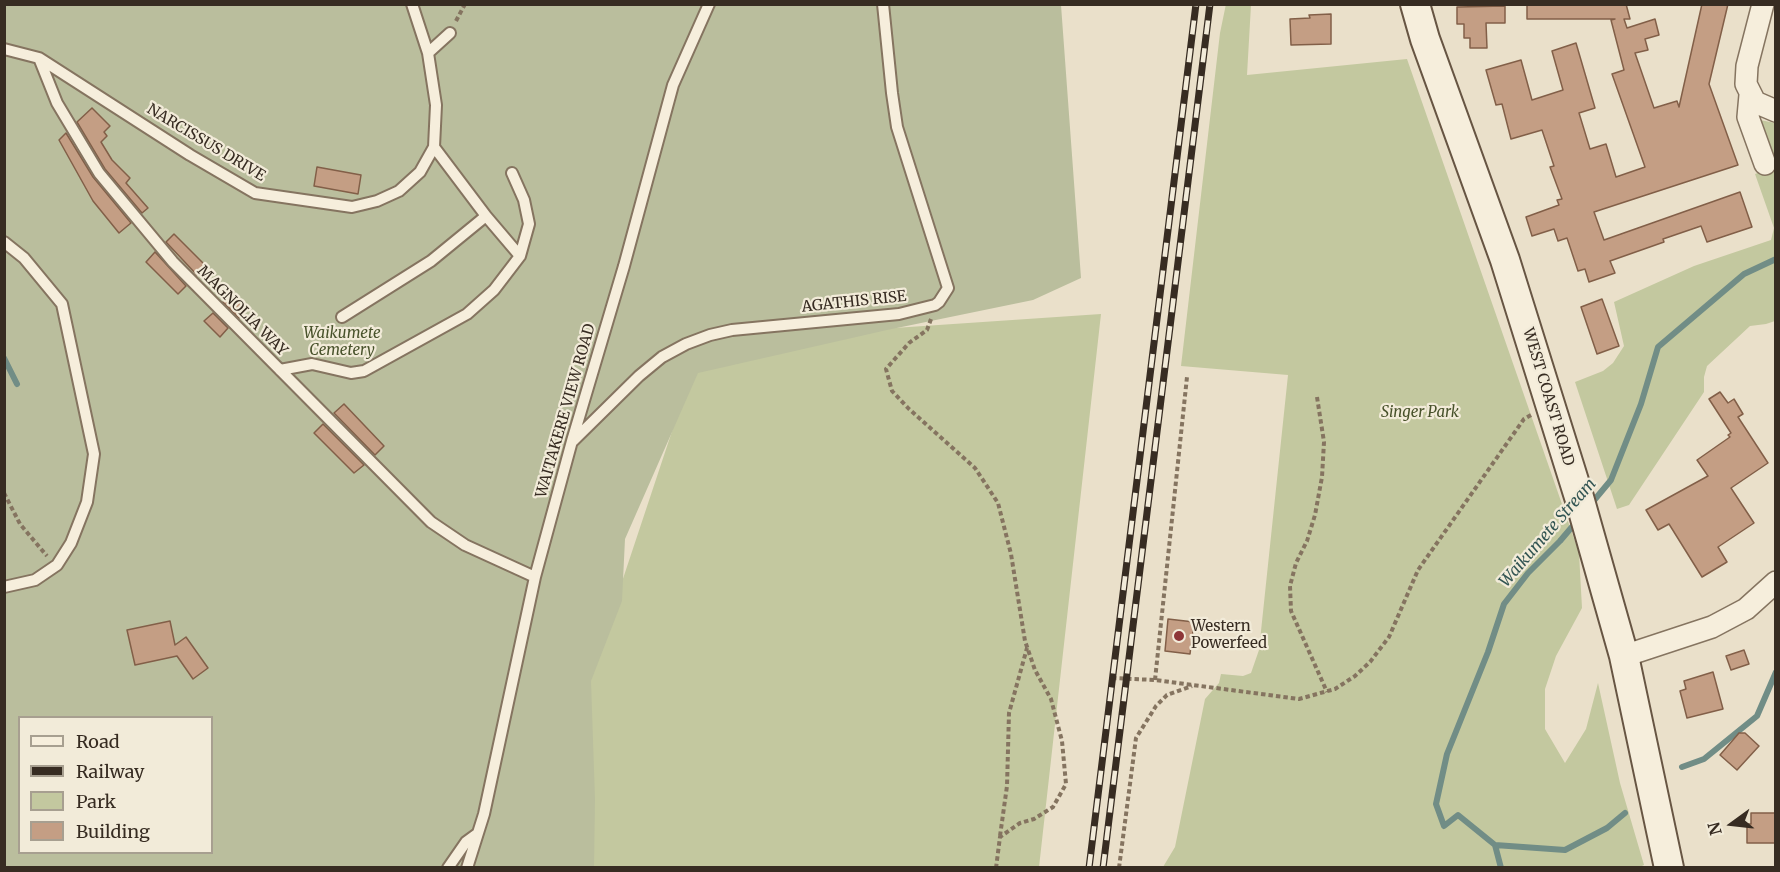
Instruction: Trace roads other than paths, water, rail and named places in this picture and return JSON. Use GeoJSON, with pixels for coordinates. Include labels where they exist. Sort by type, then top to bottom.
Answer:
{"type":"FeatureCollection","features":[{"type":"Feature","properties":{"kind":"main road","name":"WEST COAST ROAD"},"geometry":{"type":"LineString","coordinates":[[1415,4],[1425,39],[1505,260],[1579,497],[1624,656],[1669,867]]}},
{"type":"Feature","properties":{"kind":"street"},"geometry":{"type":"LineString","coordinates":[[1763,4],[1747,66],[1746,84],[1755,102],[1776,111]]}},
{"type":"Feature","properties":{"kind":"street"},"geometry":{"type":"LineString","coordinates":[[1750,95],[1748,117],[1765,164]]}},
{"type":"Feature","properties":{"kind":"street"},"geometry":{"type":"LineString","coordinates":[[1624,656],[1712,627],[1746,609],[1776,582]]}},
{"type":"Feature","properties":{"kind":"lane","name":"NARCISSUS DRIVE"},"geometry":{"type":"LineString","coordinates":[[4,49],[39,58],[255,193],[352,207],[377,201],[399,191],[420,172],[434,147],[436,105],[428,54],[412,4]]}},
{"type":"Feature","properties":{"kind":"lane","name":"WAITAKERE VIEW ROAD"},"geometry":{"type":"LineString","coordinates":[[467,867],[484,814],[535,577],[572,441],[624,266],[673,85],[709,4]]}},
{"type":"Feature","properties":{"kind":"lane","name":"AGATHIS RISE"},"geometry":{"type":"LineString","coordinates":[[572,441],[639,376],[662,357],[686,344],[732,330],[899,315],[935,305],[948,288],[897,127],[883,4]]}},
{"type":"Feature","properties":{"kind":"lane"},"geometry":{"type":"LineString","coordinates":[[428,54],[450,33]]}},
{"type":"Feature","properties":{"kind":"lane","name":"MAGNOLIA WAY"},"geometry":{"type":"LineString","coordinates":[[39,58],[57,103],[99,174],[173,262],[431,522],[465,545],[535,577]]}},
{"type":"Feature","properties":{"kind":"lane"},"geometry":{"type":"LineString","coordinates":[[434,147],[486,216],[520,256]]}},
{"type":"Feature","properties":{"kind":"lane"},"geometry":{"type":"LineString","coordinates":[[280,370],[312,364],[351,373],[364,371],[467,314],[494,290],[520,256],[529,224],[524,200],[512,173]]}},
{"type":"Feature","properties":{"kind":"lane"},"geometry":{"type":"LineString","coordinates":[[342,317],[431,261],[486,216]]}},
{"type":"Feature","properties":{"kind":"lane"},"geometry":{"type":"LineString","coordinates":[[4,242],[24,258],[62,304],[94,454],[87,502],[71,543],[57,565],[35,580],[4,588]]}},
{"type":"Feature","properties":{"kind":"lane"},"geometry":{"type":"LineString","coordinates":[[448,867],[466,842],[477,834]]}},
{"type":"Feature","properties":{"kind":"waterway","name":"Waikumete Stream"},"geometry":{"type":"LineString","coordinates":[[1591,504],[1611,480],[1641,404],[1658,347],[1744,274],[1776,259]]}},
{"type":"Feature","properties":{"kind":"waterway"},"geometry":{"type":"LineString","coordinates":[[4,358],[17,384]]}},
{"type":"Feature","properties":{"kind":"waterway","name":"Waikumete Stream"},"geometry":{"type":"LineString","coordinates":[[1501,868],[1495,845],[1458,815],[1444,826],[1436,804],[1447,754],[1488,652],[1504,604],[1528,573],[1577,521]]}},
{"type":"Feature","properties":{"kind":"waterway"},"geometry":{"type":"LineString","coordinates":[[1682,767],[1704,759],[1757,716],[1776,672]]}},
{"type":"Feature","properties":{"kind":"waterway"},"geometry":{"type":"LineString","coordinates":[[1495,845],[1565,850],[1607,828],[1625,813]]}},
{"type":"Feature","properties":{"kind":"railway"},"geometry":{"type":"LineString","coordinates":[[1089,868],[1196,4]]}},
{"type":"Feature","properties":{"kind":"railway"},"geometry":{"type":"LineString","coordinates":[[1103,868],[1210,4]]}},
{"type":"Feature","properties":{"kind":"place","name":"Western Powerfeed"},"geometry":{"type":"Point","coordinates":[1179,636]}},
{"type":"Feature","properties":{"kind":"park label","name":"Waikumete Cemetery"},"geometry":{"type":"Point","coordinates":[342,342]}},
{"type":"Feature","properties":{"kind":"park label","name":"Singer Park"},"geometry":{"type":"Point","coordinates":[1420,413]}}]}
